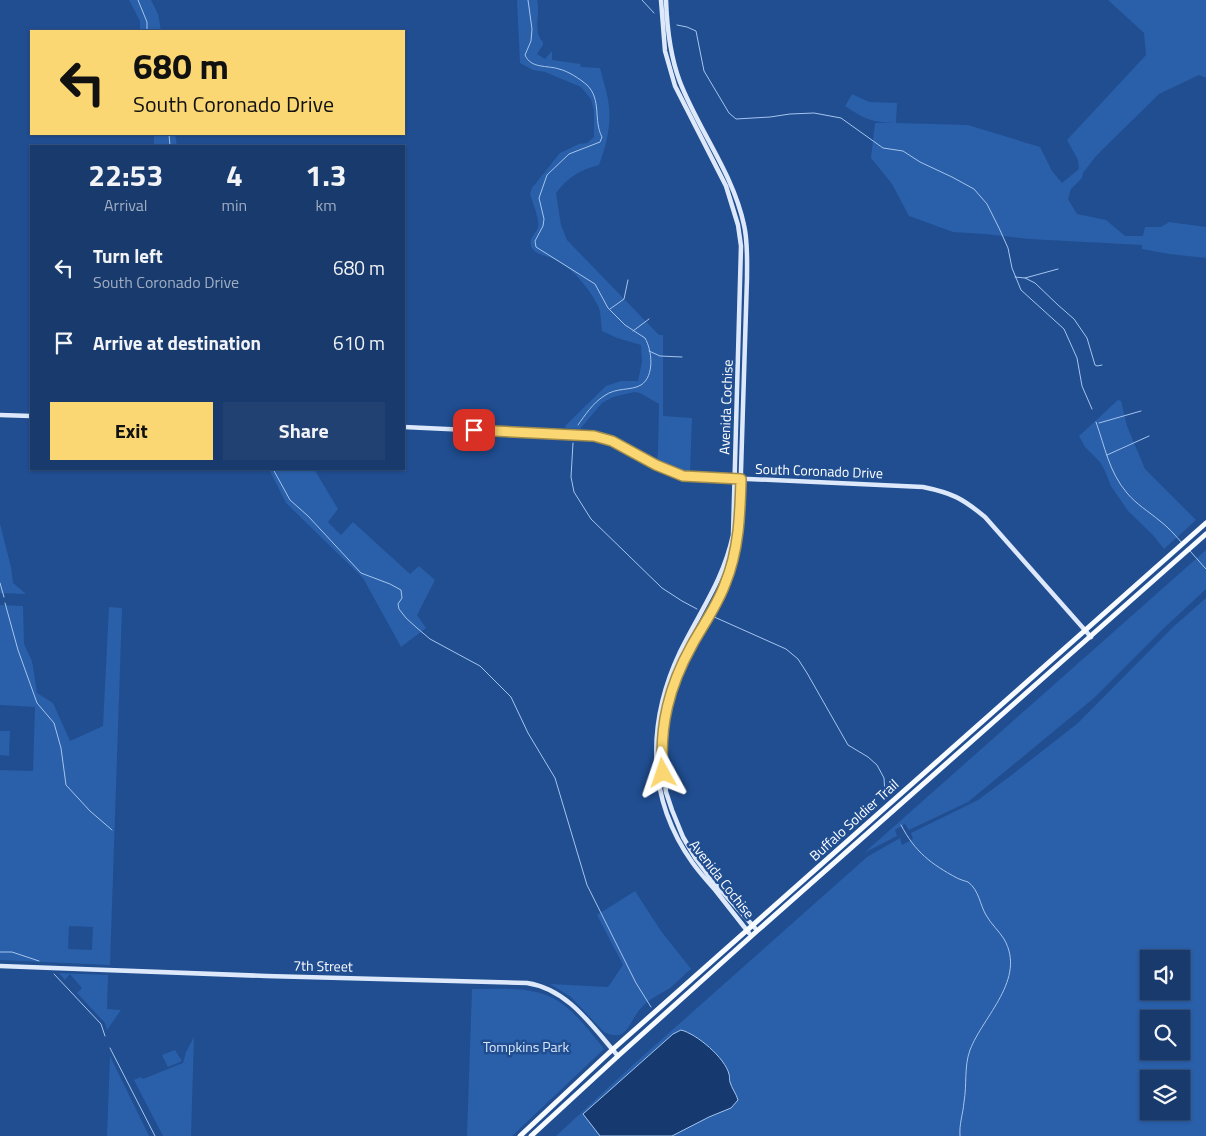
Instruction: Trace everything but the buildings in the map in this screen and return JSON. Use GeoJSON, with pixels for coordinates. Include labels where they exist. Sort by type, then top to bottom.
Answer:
{"type":"FeatureCollection","features":[{"type":"Feature","properties":{"kind":"main road","name":"Buffalo Soldier Trail"},"geometry":{"type":"LineString","coordinates":[[520,1136],[612,1050],[1206,523]]}},
{"type":"Feature","properties":{"kind":"main road","name":"Buffalo Soldier Trail"},"geometry":{"type":"LineString","coordinates":[[532,1136],[752,936],[1206,534]]}},
{"type":"Feature","properties":{"kind":"street","name":"Avenida Cochise"},"geometry":{"type":"LineString","coordinates":[[660,0],[665,51],[675,86],[726,186],[738,225],[741,246],[739,536],[725,585],[680,666],[667,705],[661,749],[666,792],[683,837],[711,879],[758,931]]}},
{"type":"Feature","properties":{"kind":"street","name":"Avenida Cochise"},"geometry":{"type":"LineString","coordinates":[[666,0],[670,50],[680,82],[731,184],[744,225],[747,251],[747,278],[738,479],[729,552],[720,577],[670,674],[661,704],[656,748],[657,773],[666,812],[678,840],[692,862],[752,936]]}},
{"type":"Feature","properties":{"kind":"street"},"geometry":{"type":"LineString","coordinates":[[0,415],[30,416]]}},
{"type":"Feature","properties":{"kind":"street","name":"South Coronado Drive"},"geometry":{"type":"LineString","coordinates":[[405,427],[594,436],[612,441],[652,464],[683,476],[923,487],[945,491],[966,501],[985,517],[1091,637]]}},
{"type":"Feature","properties":{"kind":"street","name":"7th Street"},"geometry":{"type":"LineString","coordinates":[[0,966],[539,985],[550,989],[566,999],[618,1056]]}},
{"type":"Feature","properties":{"kind":"green space"},"geometry":{"type":"Polygon","coordinates":[[[129,0],[151,0],[158,14],[161,30],[140,30],[140,21],[129,0]]]}},
{"type":"Feature","properties":{"kind":"green space"},"geometry":{"type":"Polygon","coordinates":[[[517,0],[537,0],[537,27],[543,45],[537,54],[545,59],[552,51],[552,60],[580,64],[581,67],[600,68],[609,107],[609,129],[606,144],[599,165],[575,175],[556,193],[561,225],[567,240],[659,335],[663,335],[663,416],[692,418],[690,472],[657,461],[659,404],[640,393],[634,392],[613,397],[602,403],[580,429],[566,428],[565,426],[606,386],[621,381],[638,381],[642,362],[641,345],[617,338],[602,331],[599,308],[581,281],[562,264],[536,252],[532,248],[531,239],[537,230],[538,224],[530,194],[532,188],[560,153],[579,144],[587,143],[594,137],[594,111],[591,99],[581,87],[545,72],[533,70],[520,63],[517,0]]]}},
{"type":"Feature","properties":{"kind":"green space"},"geometry":{"type":"Polygon","coordinates":[[[1108,0],[1206,0],[1206,78],[1199,75],[1159,94],[1096,156],[1083,173],[1082,178],[1071,189],[1068,199],[1077,214],[1106,220],[1125,236],[1143,236],[1145,227],[1161,227],[1169,222],[1206,227],[1206,258],[1142,249],[1142,245],[1029,239],[953,232],[909,216],[892,184],[871,158],[875,123],[894,123],[868,119],[845,106],[852,94],[869,102],[897,103],[896,123],[968,125],[1040,147],[1052,171],[1062,183],[1079,169],[1078,160],[1067,140],[1146,55],[1144,33],[1108,0]]]}},
{"type":"Feature","properties":{"kind":"green space"},"geometry":{"type":"Polygon","coordinates":[[[154,135],[175,135],[177,145],[154,145],[154,135]]]}},
{"type":"Feature","properties":{"kind":"green space"},"geometry":{"type":"Polygon","coordinates":[[[1118,400],[1121,401],[1127,426],[1145,469],[1196,520],[1164,549],[1153,535],[1128,511],[1111,486],[1100,462],[1085,447],[1079,436],[1118,400]]]}},
{"type":"Feature","properties":{"kind":"green space"},"geometry":{"type":"Polygon","coordinates":[[[270,470],[315,470],[338,509],[328,522],[341,535],[353,522],[410,574],[419,566],[435,580],[417,615],[426,628],[401,647],[363,578],[286,503],[270,470]]]}},
{"type":"Feature","properties":{"kind":"green space"},"geometry":{"type":"Polygon","coordinates":[[[0,524],[13,583],[26,594],[0,593],[0,524]]]}},
{"type":"Feature","properties":{"kind":"green space"},"geometry":{"type":"Polygon","coordinates":[[[1206,550],[1206,589],[1094,698],[968,802],[909,830],[905,824],[895,830],[897,836],[864,853],[1206,550]]]}},
{"type":"Feature","properties":{"kind":"green space"},"geometry":{"type":"Polygon","coordinates":[[[1206,598],[1206,1136],[556,1136],[634,1064],[867,857],[900,838],[902,845],[913,839],[911,833],[978,800],[1078,723],[1173,627],[1206,598]]]}},
{"type":"Feature","properties":{"kind":"green space"},"geometry":{"type":"Polygon","coordinates":[[[0,605],[23,606],[24,644],[32,661],[37,693],[53,703],[70,741],[103,726],[109,607],[122,608],[110,965],[0,960],[0,770],[33,771],[35,707],[0,705],[0,605]],[[69,926],[68,949],[92,950],[93,927],[69,926]]]}},
{"type":"Feature","properties":{"kind":"green space"},"geometry":{"type":"Polygon","coordinates":[[[0,731],[10,731],[9,756],[0,755],[0,731]]]}},
{"type":"Feature","properties":{"kind":"green space"},"geometry":{"type":"Polygon","coordinates":[[[635,891],[661,931],[691,969],[670,988],[644,1005],[623,1033],[613,1035],[604,1032],[571,997],[550,984],[608,987],[623,965],[597,915],[635,891]]]}},
{"type":"Feature","properties":{"kind":"green space"},"geometry":{"type":"Polygon","coordinates":[[[59,973],[108,975],[107,1009],[121,1010],[107,1030],[105,1023],[77,993],[82,988],[70,974],[65,980],[59,973]]]}},
{"type":"Feature","properties":{"kind":"green space","name":"Tompkins Park"},"geometry":{"type":"Polygon","coordinates":[[[472,989],[533,991],[555,999],[586,1026],[604,1049],[512,1136],[467,1136],[472,989]]]}},
{"type":"Feature","properties":{"kind":"green space"},"geometry":{"type":"Polygon","coordinates":[[[194,1037],[191,1136],[163,1136],[134,1080],[141,1077],[143,1079],[183,1063],[186,1052],[194,1037]]]}},
{"type":"Feature","properties":{"kind":"green space"},"geometry":{"type":"Polygon","coordinates":[[[175,1050],[182,1061],[168,1067],[162,1055],[175,1050]]]}},
{"type":"Feature","properties":{"kind":"green space"},"geometry":{"type":"Polygon","coordinates":[[[110,1056],[149,1136],[107,1136],[110,1056]]]}},
{"type":"Feature","properties":{"kind":"shaded area"},"geometry":{"type":"Polygon","coordinates":[[[681,1030],[702,1041],[722,1061],[729,1074],[738,1100],[731,1108],[672,1136],[600,1136],[583,1114],[673,1034],[681,1030]]]}},
{"type":"Feature","properties":{"kind":"waterway"},"geometry":{"type":"LineString","coordinates":[[138,0],[147,22],[147,30]]}},
{"type":"Feature","properties":{"kind":"waterway"},"geometry":{"type":"LineString","coordinates":[[528,0],[532,29],[531,41],[525,55],[535,65],[563,70],[587,85],[594,97],[599,130],[602,137],[600,142],[569,154],[547,175],[539,198],[544,219],[543,226],[535,241],[536,247],[595,284],[608,308],[625,325],[645,338],[651,356],[649,376],[641,385],[613,391],[604,396],[586,413],[578,425]]}},
{"type":"Feature","properties":{"kind":"waterway"},"geometry":{"type":"LineString","coordinates":[[642,0],[654,13]]}},
{"type":"Feature","properties":{"kind":"waterway"},"geometry":{"type":"LineString","coordinates":[[677,25],[696,31],[704,71],[729,113],[736,119],[814,113],[841,118],[883,148],[903,151],[920,162],[974,189],[987,204],[999,228],[1008,248],[1012,268],[1021,290],[1064,329],[1077,358],[1082,386],[1092,409]]}},
{"type":"Feature","properties":{"kind":"waterway"},"geometry":{"type":"LineString","coordinates":[[169,135],[170,145]]}},
{"type":"Feature","properties":{"kind":"waterway"},"geometry":{"type":"LineString","coordinates":[[1015,277],[1025,278],[1058,269]]}},
{"type":"Feature","properties":{"kind":"waterway"},"geometry":{"type":"LineString","coordinates":[[1025,278],[1035,283],[1074,319],[1087,338],[1095,365],[1102,365]]}},
{"type":"Feature","properties":{"kind":"waterway"},"geometry":{"type":"LineString","coordinates":[[610,309],[624,299],[628,280]]}},
{"type":"Feature","properties":{"kind":"waterway"},"geometry":{"type":"LineString","coordinates":[[633,331],[649,319]]}},
{"type":"Feature","properties":{"kind":"waterway"},"geometry":{"type":"LineString","coordinates":[[649,351],[660,356],[682,357]]}},
{"type":"Feature","properties":{"kind":"waterway"},"geometry":{"type":"LineString","coordinates":[[1099,423],[1141,411]]}},
{"type":"Feature","properties":{"kind":"waterway"},"geometry":{"type":"LineString","coordinates":[[1096,422],[1108,459],[1121,485],[1134,501],[1166,526],[1182,543]]}},
{"type":"Feature","properties":{"kind":"waterway"},"geometry":{"type":"LineString","coordinates":[[1107,455],[1149,436]]}},
{"type":"Feature","properties":{"kind":"waterway"},"geometry":{"type":"LineString","coordinates":[[573,443],[571,477],[574,492],[591,519],[662,588],[697,609]]}},
{"type":"Feature","properties":{"kind":"waterway"},"geometry":{"type":"LineString","coordinates":[[274,470],[290,500],[308,516],[361,573],[401,590],[402,598],[398,604],[399,609],[406,618],[430,639],[480,666],[511,697],[528,733],[555,778],[587,885],[636,983],[651,1007]]}},
{"type":"Feature","properties":{"kind":"waterway"},"geometry":{"type":"LineString","coordinates":[[1190,551],[1206,569]]}},
{"type":"Feature","properties":{"kind":"waterway"},"geometry":{"type":"LineString","coordinates":[[0,583],[4,597]]}},
{"type":"Feature","properties":{"kind":"waterway"},"geometry":{"type":"LineString","coordinates":[[5,603],[18,650],[37,703],[54,723],[61,748],[66,785],[90,811],[112,830]]}},
{"type":"Feature","properties":{"kind":"waterway"},"geometry":{"type":"LineString","coordinates":[[712,616],[786,649],[798,659],[848,745],[877,765],[884,778],[885,794]]}},
{"type":"Feature","properties":{"kind":"waterway"},"geometry":{"type":"LineString","coordinates":[[901,825],[912,843],[924,856],[948,873],[972,885],[986,915],[1004,939],[1010,954],[1007,983],[976,1037],[968,1056],[960,1136]]}},
{"type":"Feature","properties":{"kind":"waterway"},"geometry":{"type":"LineString","coordinates":[[0,952],[12,952],[39,961]]}},
{"type":"Feature","properties":{"kind":"waterway"},"geometry":{"type":"LineString","coordinates":[[54,974],[101,1024],[105,1036]]}},
{"type":"Feature","properties":{"kind":"waterway"},"geometry":{"type":"LineString","coordinates":[[110,1048],[155,1136]]}},
{"type":"Feature","properties":{"kind":"route"},"geometry":{"type":"LineString","coordinates":[[474,430],[594,436],[619,444],[646,461],[683,476],[741,479],[739,536],[733,561],[725,585],[680,666],[667,705],[663,723],[661,749],[663,773]]}}]}
